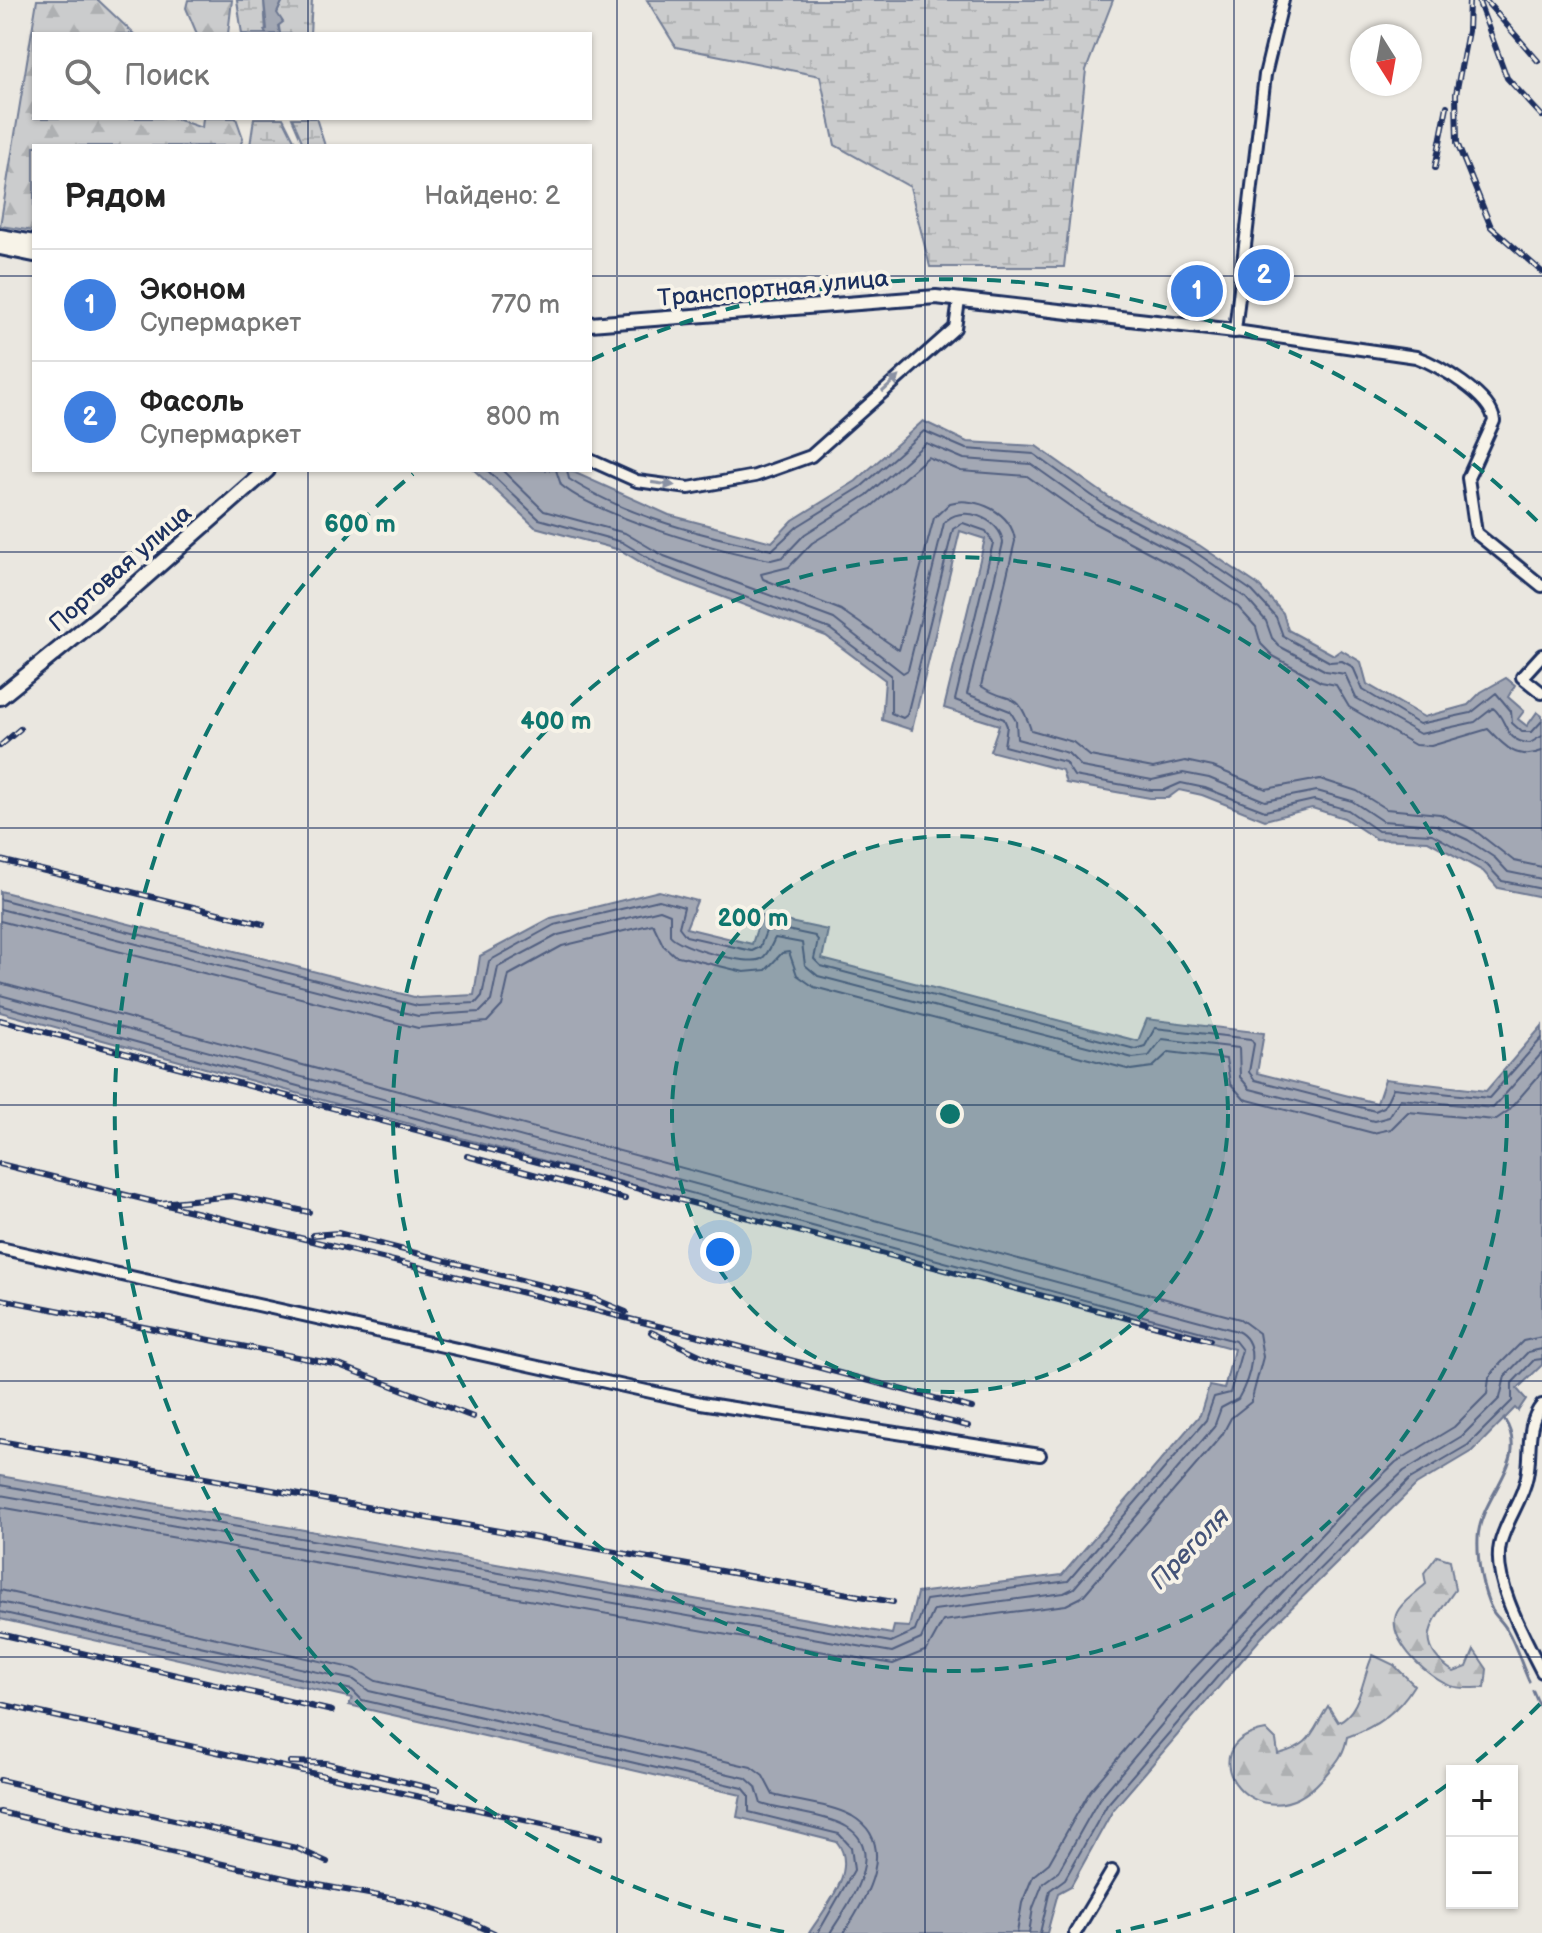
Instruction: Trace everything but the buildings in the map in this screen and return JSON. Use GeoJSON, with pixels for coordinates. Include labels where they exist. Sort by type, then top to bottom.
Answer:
{"type":"FeatureCollection","features":[{"type":"Feature","properties":{"kind":"main road"},"geometry":{"type":"LineString","coordinates":[[0,237],[32,243]]}},
{"type":"Feature","properties":{"kind":"main road"},"geometry":{"type":"LineString","coordinates":[[0,247],[32,254]]}},
{"type":"Feature","properties":{"kind":"main road","name":"Портовая улица"},"geometry":{"type":"LineString","coordinates":[[0,697],[109,609],[265,472]]}},
{"type":"Feature","properties":{"kind":"street"},"geometry":{"type":"LineString","coordinates":[[1283,0],[1265,75],[1235,331],[1416,357],[1433,363],[1486,401],[1494,421],[1468,478],[1476,533],[1542,586]]}},
{"type":"Feature","properties":{"kind":"street","name":"Транспортная улица"},"geometry":{"type":"LineString","coordinates":[[592,324],[936,297],[1235,331]]}},
{"type":"Feature","properties":{"kind":"street"},"geometry":{"type":"LineString","coordinates":[[592,461],[637,481],[689,488],[755,476],[811,456],[955,328],[959,301]]}},
{"type":"Feature","properties":{"kind":"street"},"geometry":{"type":"LineString","coordinates":[[1542,655],[1522,677],[1542,693]]}},
{"type":"Feature","properties":{"kind":"street"},"geometry":{"type":"LineString","coordinates":[[0,1248],[701,1403],[1040,1455]]}},
{"type":"Feature","properties":{"kind":"street"},"geometry":{"type":"LineString","coordinates":[[1540,1407],[1532,1423],[1527,1478],[1500,1546],[1502,1577],[1518,1623],[1542,1672]]}},
{"type":"Feature","properties":{"kind":"street"},"geometry":{"type":"LineString","coordinates":[[1075,1933],[1112,1871]]}},
{"type":"Feature","properties":{"kind":"green space"},"geometry":{"type":"Polygon","coordinates":[[[37,0],[98,0],[132,32],[32,32],[32,120],[179,120],[202,128],[203,120],[237,120],[243,138],[241,144],[32,144],[32,231],[0,226],[37,0]]]}},
{"type":"Feature","properties":{"kind":"green space"},"geometry":{"type":"Polygon","coordinates":[[[188,0],[232,0],[228,32],[196,32],[186,8],[188,0]]]}},
{"type":"Feature","properties":{"kind":"green space"},"geometry":{"type":"Polygon","coordinates":[[[237,0],[264,0],[266,32],[242,32],[237,0]]]}},
{"type":"Feature","properties":{"kind":"green space"},"geometry":{"type":"Polygon","coordinates":[[[283,0],[312,0],[310,32],[280,32],[277,13],[283,0]]]}},
{"type":"Feature","properties":{"kind":"green space"},"geometry":{"type":"Polygon","coordinates":[[[647,0],[1113,0],[1086,70],[1064,267],[930,267],[910,187],[835,145],[820,76],[676,47],[647,0]]]}},
{"type":"Feature","properties":{"kind":"green space"},"geometry":{"type":"Polygon","coordinates":[[[254,120],[284,120],[296,144],[250,144],[254,120]]]}},
{"type":"Feature","properties":{"kind":"green space"},"geometry":{"type":"Polygon","coordinates":[[[293,120],[317,120],[324,144],[303,144],[293,120]]]}},
{"type":"Feature","properties":{"kind":"green space"},"geometry":{"type":"Polygon","coordinates":[[[1437,1556],[1450,1560],[1455,1590],[1430,1633],[1433,1652],[1454,1672],[1467,1667],[1474,1650],[1487,1669],[1485,1688],[1456,1687],[1439,1680],[1408,1653],[1396,1631],[1395,1619],[1399,1609],[1426,1584],[1424,1573],[1437,1556]]]}},
{"type":"Feature","properties":{"kind":"green space"},"geometry":{"type":"Polygon","coordinates":[[[1373,1655],[1394,1665],[1414,1685],[1393,1711],[1377,1723],[1347,1737],[1335,1764],[1298,1798],[1274,1804],[1254,1799],[1238,1787],[1229,1771],[1230,1754],[1241,1739],[1266,1730],[1276,1740],[1278,1754],[1304,1743],[1328,1706],[1338,1722],[1346,1717],[1357,1702],[1373,1655]]]}},
{"type":"Feature","properties":{"kind":"water"},"geometry":{"type":"Polygon","coordinates":[[[264,0],[283,0],[277,13],[283,22],[278,26],[280,32],[265,32],[264,0]]]}},
{"type":"Feature","properties":{"kind":"water"},"geometry":{"type":"Polygon","coordinates":[[[923,421],[967,442],[1036,446],[1110,498],[1199,545],[1258,585],[1283,613],[1288,630],[1334,655],[1341,650],[1361,662],[1367,684],[1424,717],[1468,705],[1481,692],[1506,678],[1515,685],[1508,697],[1524,711],[1518,719],[1527,726],[1537,712],[1542,716],[1542,897],[1498,888],[1483,871],[1428,841],[1376,839],[1344,818],[1312,808],[1265,820],[1202,795],[1179,790],[1168,798],[1150,798],[1066,783],[1062,770],[990,751],[999,725],[944,708],[985,539],[960,531],[912,730],[882,720],[885,680],[826,636],[657,572],[620,550],[535,527],[476,472],[573,472],[669,515],[772,542],[793,520],[856,481],[923,421]]]}},
{"type":"Feature","properties":{"kind":"water","name":"Преголя"},"geometry":{"type":"Polygon","coordinates":[[[0,891],[418,998],[474,995],[480,956],[551,918],[659,891],[697,901],[686,928],[752,944],[761,916],[828,930],[822,959],[1138,1041],[1147,1019],[1264,1033],[1257,1073],[1377,1103],[1385,1079],[1486,1091],[1542,1026],[1542,1365],[1517,1389],[1526,1399],[1518,1411],[1515,1408],[1473,1451],[1416,1485],[1261,1638],[1113,1810],[1071,1886],[1058,1893],[1047,1933],[809,1933],[837,1889],[844,1865],[843,1853],[837,1842],[737,1817],[741,1795],[349,1705],[352,1698],[0,1619],[0,1476],[892,1634],[894,1626],[909,1627],[917,1593],[1062,1575],[1200,1415],[1209,1386],[1224,1389],[1234,1349],[0,1012],[0,891]]]}},
{"type":"Feature","properties":{"kind":"waterway"},"geometry":{"type":"LineString","coordinates":[[1504,1419],[1511,1434],[1512,1449],[1509,1464],[1481,1522],[1478,1556],[1488,1602],[1504,1624],[1529,1681]]}},
{"type":"Feature","properties":{"kind":"waterway"},"geometry":{"type":"LineString","coordinates":[[1533,1691],[1542,1712]]}},
{"type":"Feature","properties":{"kind":"railway"},"geometry":{"type":"LineString","coordinates":[[1469,0],[1468,31],[1456,94],[1457,143],[1491,227],[1542,272]]}},
{"type":"Feature","properties":{"kind":"railway"},"geometry":{"type":"LineString","coordinates":[[1478,0],[1507,78],[1542,116]]}},
{"type":"Feature","properties":{"kind":"railway"},"geometry":{"type":"LineString","coordinates":[[1485,0],[1538,61]]}},
{"type":"Feature","properties":{"kind":"railway"},"geometry":{"type":"LineString","coordinates":[[1435,168],[1447,106]]}},
{"type":"Feature","properties":{"kind":"railway"},"geometry":{"type":"LineString","coordinates":[[0,746],[20,729]]}},
{"type":"Feature","properties":{"kind":"railway"},"geometry":{"type":"LineString","coordinates":[[0,860],[263,924]]}},
{"type":"Feature","properties":{"kind":"railway"},"geometry":{"type":"LineString","coordinates":[[0,1020],[1210,1340]]}},
{"type":"Feature","properties":{"kind":"railway"},"geometry":{"type":"LineString","coordinates":[[467,1156],[625,1199]]}},
{"type":"Feature","properties":{"kind":"railway"},"geometry":{"type":"LineString","coordinates":[[0,1164],[703,1337],[972,1408]]}},
{"type":"Feature","properties":{"kind":"railway"},"geometry":{"type":"LineString","coordinates":[[161,1203],[233,1196],[309,1212]]}},
{"type":"Feature","properties":{"kind":"railway"},"geometry":{"type":"LineString","coordinates":[[313,1235],[338,1233],[595,1299],[626,1312]]}},
{"type":"Feature","properties":{"kind":"railway"},"geometry":{"type":"LineString","coordinates":[[0,1299],[339,1365],[473,1417]]}},
{"type":"Feature","properties":{"kind":"railway"},"geometry":{"type":"LineString","coordinates":[[651,1332],[725,1367],[968,1426]]}},
{"type":"Feature","properties":{"kind":"railway"},"geometry":{"type":"LineString","coordinates":[[0,1441],[893,1602]]}},
{"type":"Feature","properties":{"kind":"railway"},"geometry":{"type":"LineString","coordinates":[[0,1634],[332,1711]]}},
{"type":"Feature","properties":{"kind":"railway"},"geometry":{"type":"LineString","coordinates":[[0,1704],[601,1837]]}},
{"type":"Feature","properties":{"kind":"railway"},"geometry":{"type":"LineString","coordinates":[[290,1762],[326,1763],[438,1790]]}},
{"type":"Feature","properties":{"kind":"railway"},"geometry":{"type":"LineString","coordinates":[[0,1780],[296,1848],[327,1862]]}},
{"type":"Feature","properties":{"kind":"railway"},"geometry":{"type":"LineString","coordinates":[[0,1812],[293,1880],[395,1899],[443,1912],[494,1933]]}},
{"type":"Feature","properties":{"kind":"place","name":"Фасоль"},"geometry":{"type":"Point","coordinates":[1264,275]}},
{"type":"Feature","properties":{"kind":"place","name":"Эконом"},"geometry":{"type":"Point","coordinates":[1197,291]}}]}
